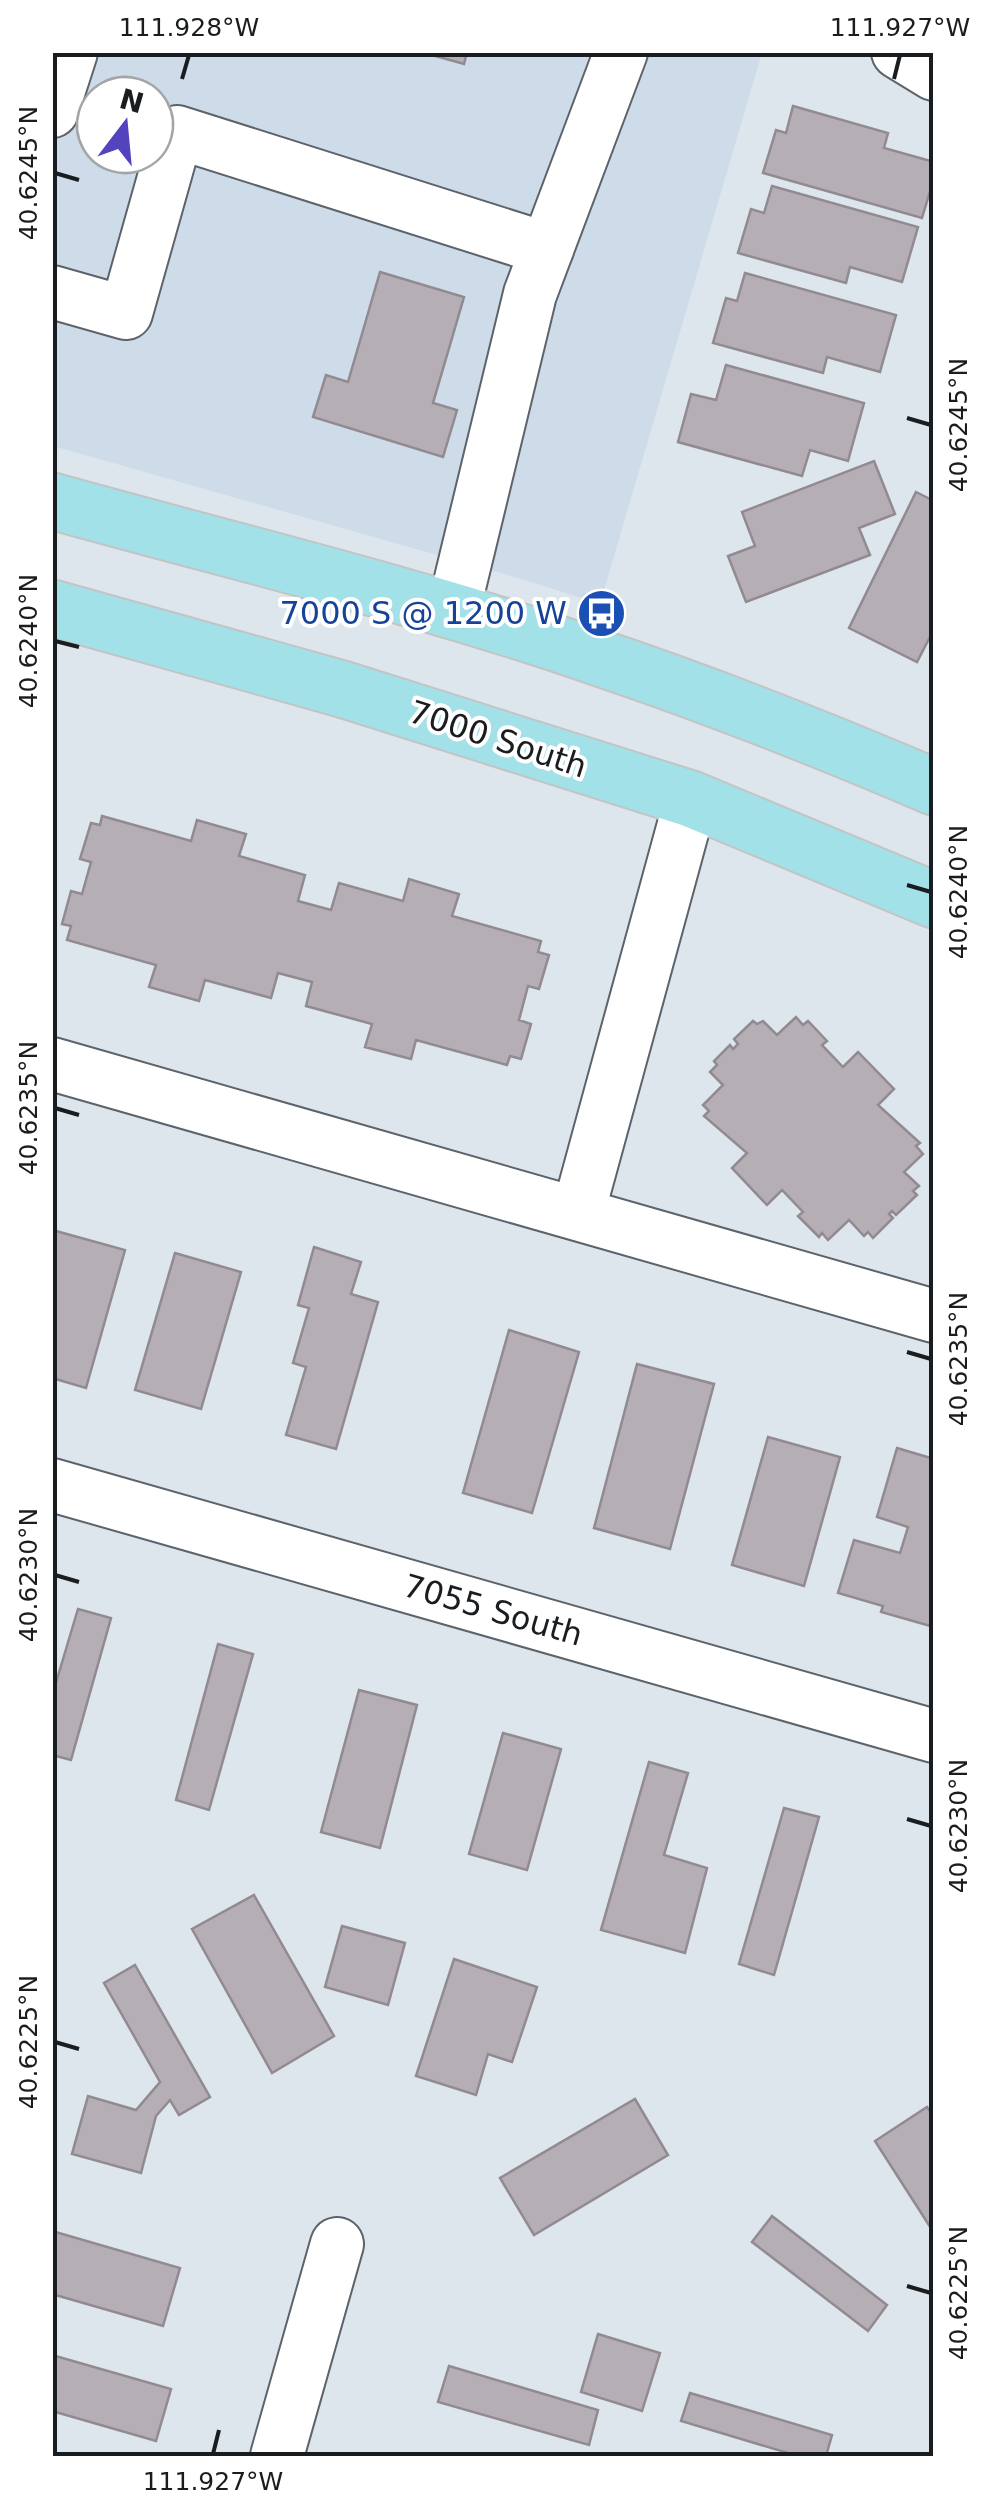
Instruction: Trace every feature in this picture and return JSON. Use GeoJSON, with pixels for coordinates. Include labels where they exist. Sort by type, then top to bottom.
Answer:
{"type":"FeatureCollection","features":[{"type":"Feature","properties":{"kind":"main road"},"geometry":{"type":"LineString","coordinates":[[52,501],[452,612],[600,658],[841,747],[934,786]]}},
{"type":"Feature","properties":{"kind":"main road","name":"7000 South"},"geometry":{"type":"LineString","coordinates":[[52,608],[342,689],[691,798],[934,900]]}},
{"type":"Feature","properties":{"kind":"street"},"geometry":{"type":"LineString","coordinates":[[52,111],[71,52]]}},
{"type":"Feature","properties":{"kind":"street"},"geometry":{"type":"LineString","coordinates":[[452,612],[530,294],[621,52]]}},
{"type":"Feature","properties":{"kind":"street"},"geometry":{"type":"LineString","coordinates":[[898,52],[934,74]]}},
{"type":"Feature","properties":{"kind":"street"},"geometry":{"type":"LineString","coordinates":[[52,292],[126,313],[176,132],[547,249]]}},
{"type":"Feature","properties":{"kind":"street"},"geometry":{"type":"LineString","coordinates":[[578,1213],[691,798]]}},
{"type":"Feature","properties":{"kind":"street"},"geometry":{"type":"LineString","coordinates":[[52,1064],[934,1316]]}},
{"type":"Feature","properties":{"kind":"street","name":"7055 South"},"geometry":{"type":"LineString","coordinates":[[52,1485],[934,1736]]}},
{"type":"Feature","properties":{"kind":"street"},"geometry":{"type":"LineString","coordinates":[[277,2456],[337,2244]]}},
{"type":"Feature","properties":{"kind":"shaded area"},"geometry":{"type":"Polygon","coordinates":[[[52,53],[762,53],[600,604],[53,446],[52,53]]]}},
{"type":"Feature","properties":{"kind":"building"},"geometry":{"type":"Polygon","coordinates":[[[421,52],[467,52],[464,64],[421,52]]]}},
{"type":"Feature","properties":{"kind":"building"},"geometry":{"type":"Polygon","coordinates":[[[793,106],[888,133],[884,148],[934,162],[934,178],[922,218],[763,173],[776,130],[786,133],[793,106]]]}},
{"type":"Feature","properties":{"kind":"building"},"geometry":{"type":"Polygon","coordinates":[[[772,186],[918,227],[902,282],[850,267],[846,283],[738,253],[751,209],[764,213],[772,186]]]}},
{"type":"Feature","properties":{"kind":"building"},"geometry":{"type":"Polygon","coordinates":[[[380,272],[464,297],[433,403],[457,410],[443,457],[313,417],[326,375],[348,382],[380,272]]]}},
{"type":"Feature","properties":{"kind":"building"},"geometry":{"type":"Polygon","coordinates":[[[745,273],[896,315],[880,372],[827,357],[823,373],[713,343],[726,298],[737,301],[745,273]]]}},
{"type":"Feature","properties":{"kind":"building"},"geometry":{"type":"Polygon","coordinates":[[[726,365],[864,403],[848,461],[810,450],[802,476],[678,442],[691,394],[716,400],[726,365]]]}},
{"type":"Feature","properties":{"kind":"building"},"geometry":{"type":"Polygon","coordinates":[[[874,461],[895,514],[859,528],[870,555],[746,602],[728,556],[755,546],[742,512],[874,461]]]}},
{"type":"Feature","properties":{"kind":"building"},"geometry":{"type":"Polygon","coordinates":[[[916,492],[934,501],[934,629],[917,662],[849,628],[916,492]]]}},
{"type":"Feature","properties":{"kind":"building"},"geometry":{"type":"Polygon","coordinates":[[[102,816],[191,841],[197,820],[246,834],[239,856],[305,875],[298,901],[331,910],[339,883],[403,901],[409,879],[459,894],[452,916],[541,941],[538,952],[549,955],[539,989],[528,986],[519,1020],[531,1024],[521,1059],[510,1056],[507,1065],[416,1040],[411,1059],[365,1047],[372,1024],[306,1006],[312,982],[278,973],[271,998],[205,980],[199,1001],[149,987],[156,965],[67,940],[71,926],[62,924],[71,891],[82,894],[91,862],[80,859],[91,823],[100,825],[102,816]]]}},
{"type":"Feature","properties":{"kind":"building"},"geometry":{"type":"Polygon","coordinates":[[[796,1017],[803,1025],[808,1021],[827,1041],[822,1045],[843,1067],[858,1052],[894,1089],[878,1105],[920,1143],[916,1146],[923,1154],[904,1172],[919,1186],[913,1191],[917,1195],[896,1215],[892,1211],[889,1214],[893,1218],[873,1238],[868,1232],[864,1236],[849,1220],[828,1240],[822,1233],[819,1237],[798,1216],[803,1212],[782,1190],[767,1205],[732,1168],[747,1153],[704,1116],[709,1111],[703,1105],[723,1085],[710,1072],[717,1065],[714,1061],[730,1045],[733,1049],[738,1044],[734,1039],[753,1021],[763,1021],[777,1035],[796,1017]]]}},
{"type":"Feature","properties":{"kind":"building"},"geometry":{"type":"Polygon","coordinates":[[[56,1231],[125,1250],[86,1388],[52,1378],[52,1245],[56,1231]]]}},
{"type":"Feature","properties":{"kind":"building"},"geometry":{"type":"Polygon","coordinates":[[[314,1247],[361,1262],[351,1294],[378,1302],[336,1449],[286,1435],[306,1367],[293,1363],[309,1308],[298,1305],[314,1247]]]}},
{"type":"Feature","properties":{"kind":"building"},"geometry":{"type":"Polygon","coordinates":[[[175,1253],[241,1272],[201,1409],[135,1390],[175,1253]]]}},
{"type":"Feature","properties":{"kind":"building"},"geometry":{"type":"Polygon","coordinates":[[[509,1330],[579,1352],[532,1513],[463,1493],[509,1330]]]}},
{"type":"Feature","properties":{"kind":"building"},"geometry":{"type":"Polygon","coordinates":[[[637,1364],[714,1384],[670,1549],[594,1528],[637,1364]]]}},
{"type":"Feature","properties":{"kind":"building"},"geometry":{"type":"Polygon","coordinates":[[[768,1437],[840,1457],[804,1586],[732,1565],[768,1437]]]}},
{"type":"Feature","properties":{"kind":"building"},"geometry":{"type":"Polygon","coordinates":[[[897,1448],[934,1459],[934,1627],[881,1612],[883,1606],[838,1593],[854,1540],[900,1553],[908,1527],[877,1517],[897,1448]]]}},
{"type":"Feature","properties":{"kind":"building"},"geometry":{"type":"Polygon","coordinates":[[[78,1609],[111,1618],[71,1760],[52,1755],[52,1696],[78,1609]]]}},
{"type":"Feature","properties":{"kind":"building"},"geometry":{"type":"Polygon","coordinates":[[[218,1644],[253,1654],[209,1810],[176,1800],[218,1644]]]}},
{"type":"Feature","properties":{"kind":"building"},"geometry":{"type":"Polygon","coordinates":[[[359,1690],[417,1705],[380,1848],[321,1832],[359,1690]]]}},
{"type":"Feature","properties":{"kind":"building"},"geometry":{"type":"Polygon","coordinates":[[[503,1733],[561,1749],[527,1870],[469,1854],[503,1733]]]}},
{"type":"Feature","properties":{"kind":"building"},"geometry":{"type":"Polygon","coordinates":[[[649,1762],[688,1773],[664,1855],[707,1868],[685,1953],[601,1930],[649,1762]]]}},
{"type":"Feature","properties":{"kind":"building"},"geometry":{"type":"Polygon","coordinates":[[[784,1808],[819,1817],[774,1975],[739,1964],[784,1808]]]}},
{"type":"Feature","properties":{"kind":"building"},"geometry":{"type":"Polygon","coordinates":[[[254,1895],[334,2036],[272,2073],[192,1929],[254,1895]]]}},
{"type":"Feature","properties":{"kind":"building"},"geometry":{"type":"Polygon","coordinates":[[[342,1926],[405,1943],[388,2005],[325,1987],[342,1926]]]}},
{"type":"Feature","properties":{"kind":"building"},"geometry":{"type":"Polygon","coordinates":[[[454,1959],[537,1987],[512,2062],[488,2054],[476,2095],[416,2076],[454,1959]]]}},
{"type":"Feature","properties":{"kind":"building"},"geometry":{"type":"Polygon","coordinates":[[[135,1965],[210,2097],[179,2115],[170,2100],[156,2116],[141,2173],[72,2154],[88,2096],[136,2110],[160,2082],[104,1983],[135,1965]]]}},
{"type":"Feature","properties":{"kind":"building"},"geometry":{"type":"Polygon","coordinates":[[[635,2099],[668,2155],[534,2235],[500,2178],[635,2099]]]}},
{"type":"Feature","properties":{"kind":"building"},"geometry":{"type":"Polygon","coordinates":[[[927,2107],[934,2117],[934,2233],[875,2141],[927,2107]]]}},
{"type":"Feature","properties":{"kind":"building"},"geometry":{"type":"Polygon","coordinates":[[[772,2216],[887,2305],[868,2331],[752,2242],[772,2216]]]}},
{"type":"Feature","properties":{"kind":"building"},"geometry":{"type":"Polygon","coordinates":[[[52,2231],[180,2268],[163,2326],[52,2294],[52,2231]]]}},
{"type":"Feature","properties":{"kind":"building"},"geometry":{"type":"Polygon","coordinates":[[[598,2334],[660,2353],[642,2411],[581,2392],[598,2334]]]}},
{"type":"Feature","properties":{"kind":"building"},"geometry":{"type":"Polygon","coordinates":[[[52,2355],[171,2389],[156,2441],[52,2411],[52,2355]]]}},
{"type":"Feature","properties":{"kind":"building"},"geometry":{"type":"Polygon","coordinates":[[[449,2366],[598,2410],[589,2445],[438,2402],[449,2366]]]}},
{"type":"Feature","properties":{"kind":"building"},"geometry":{"type":"Polygon","coordinates":[[[690,2393],[832,2435],[826,2456],[798,2456],[681,2421],[690,2393]]]}},
{"type":"Feature","properties":{"kind":"place","name":"7000 S @ 1200 W"},"geometry":{"type":"Point","coordinates":[602,613]}}]}
